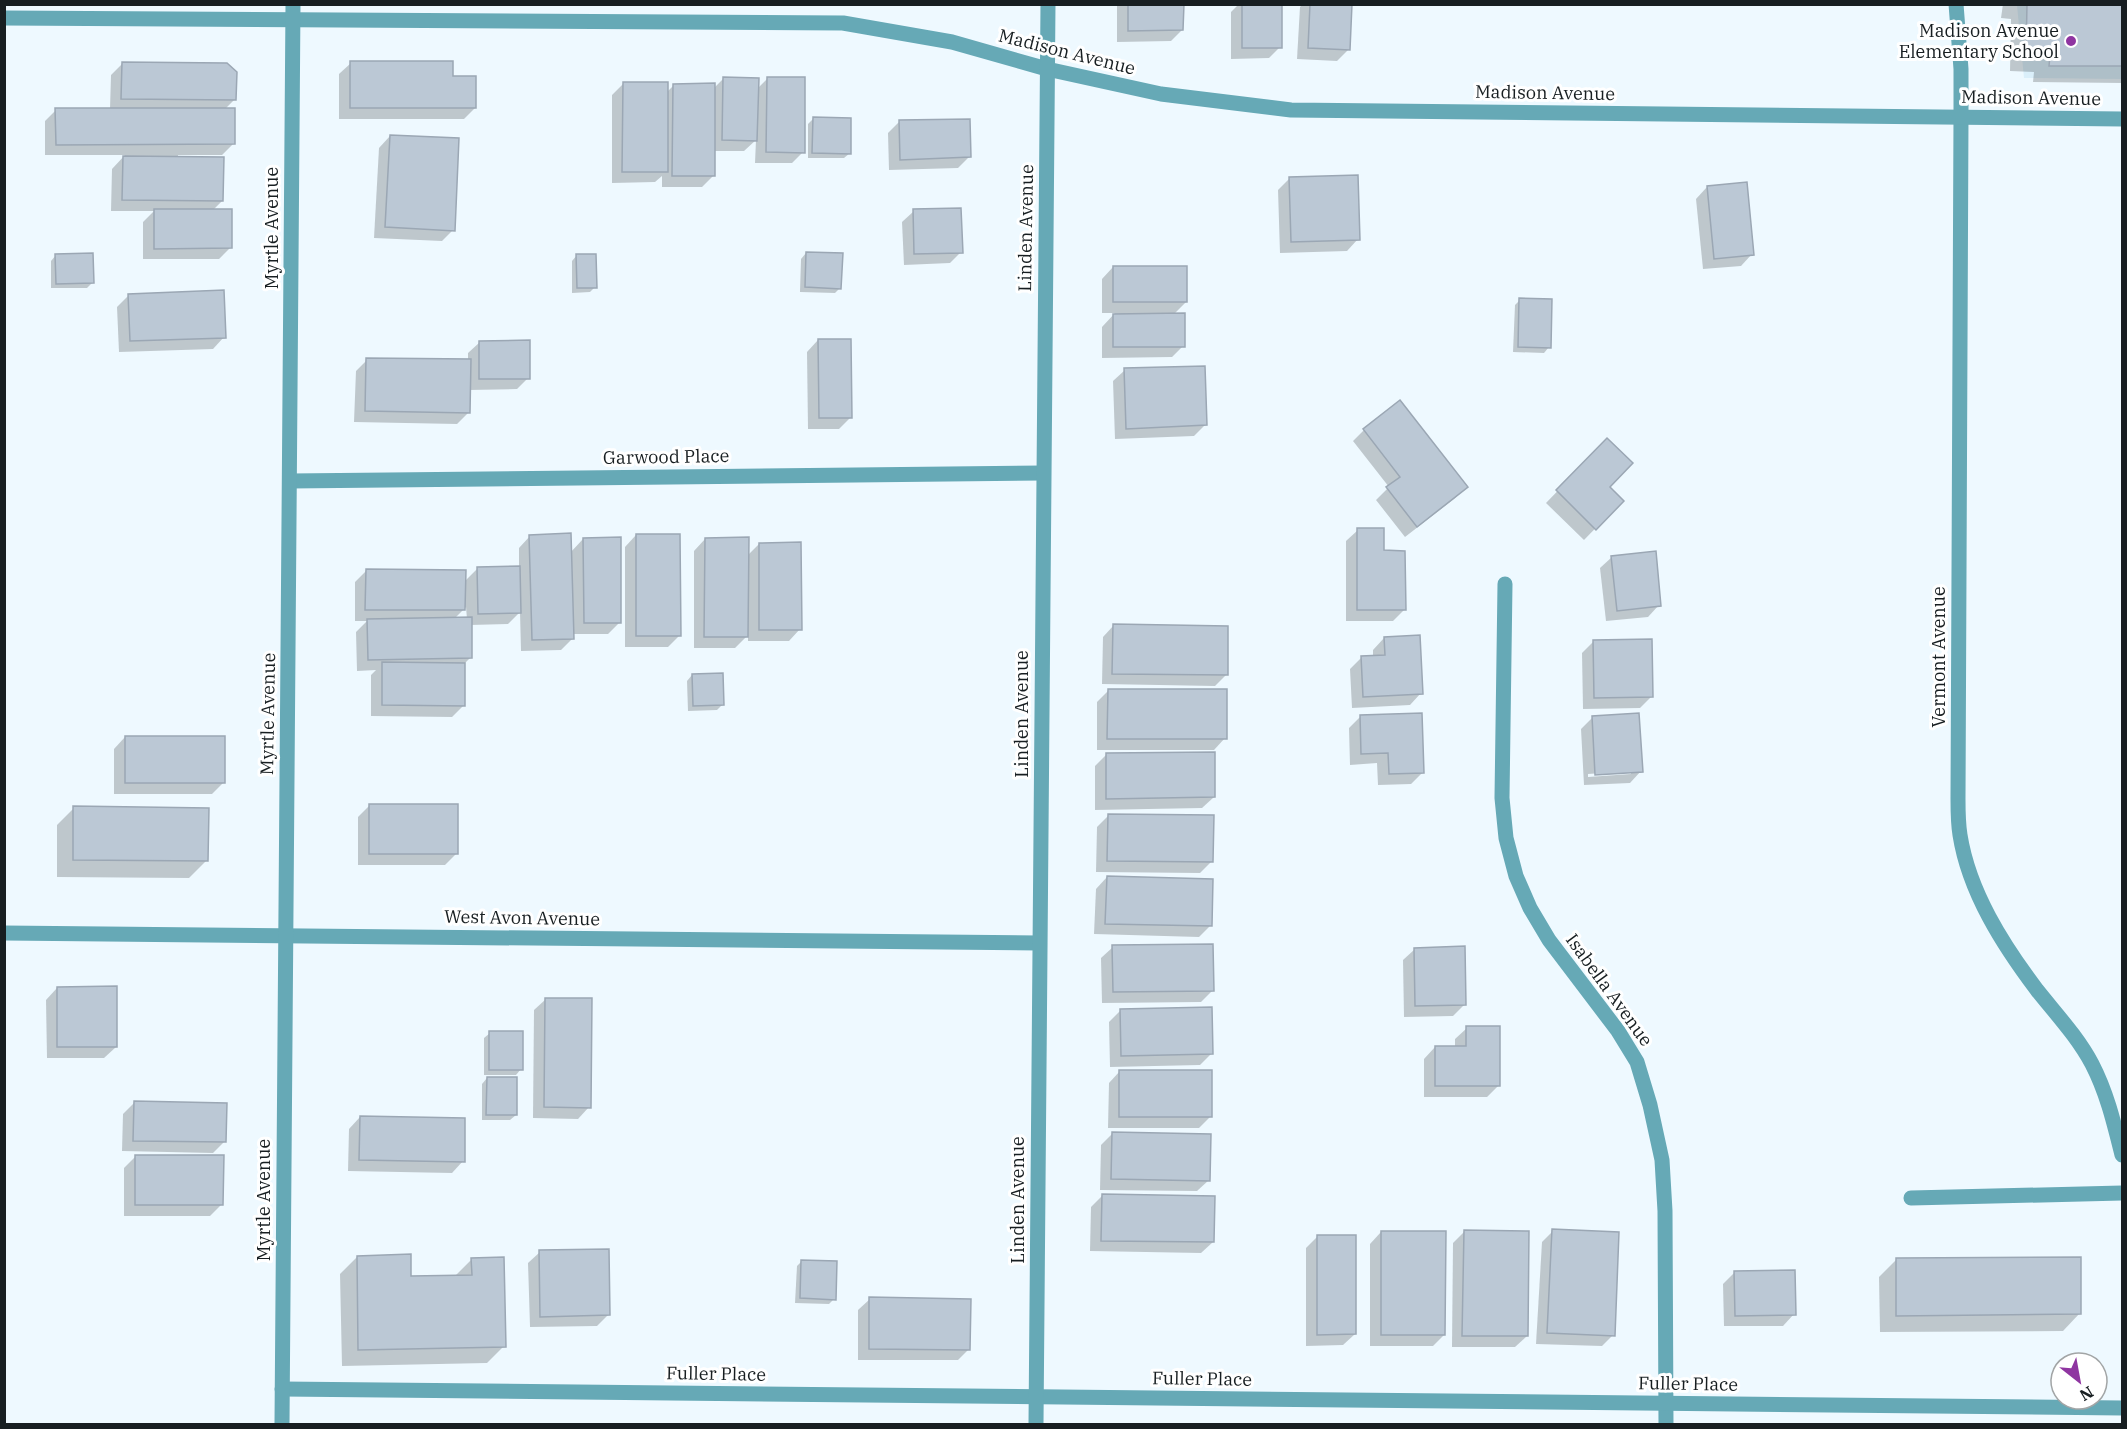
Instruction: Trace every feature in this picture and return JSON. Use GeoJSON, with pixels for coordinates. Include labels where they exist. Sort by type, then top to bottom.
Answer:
{"type":"FeatureCollection","features":[{"type":"Feature","properties":{"kind":"street","name":"Myrtle Avenue"},"geometry":{"type":"LineString","coordinates":[[282,1425],[293,4]]}},
{"type":"Feature","properties":{"kind":"street","name":"Linden Avenue"},"geometry":{"type":"LineString","coordinates":[[1036,1425],[1047,4]]}},
{"type":"Feature","properties":{"kind":"street","name":"Vermont Avenue"},"geometry":{"type":"LineString","coordinates":[[1956,4],[1961,69],[1958,799],[1960,836],[1971,876],[1987,913],[2012,954],[2067,1025],[2092,1063],[2110,1106],[2122,1155]]}},
{"type":"Feature","properties":{"kind":"street","name":"Madison Avenue"},"geometry":{"type":"LineString","coordinates":[[4,18],[843,23],[952,42],[1047,69],[1161,94],[1292,110],[2122,119]]}},
{"type":"Feature","properties":{"kind":"street","name":"Garwood Place"},"geometry":{"type":"LineString","coordinates":[[290,481],[1043,473]]}},
{"type":"Feature","properties":{"kind":"street","name":"Isabella Avenue"},"geometry":{"type":"LineString","coordinates":[[1505,584],[1502,798],[1506,838],[1516,876],[1530,908],[1549,940],[1618,1031],[1637,1062],[1650,1105],[1662,1160],[1665,1211],[1666,1425]]}},
{"type":"Feature","properties":{"kind":"street","name":"West Avon Avenue"},"geometry":{"type":"LineString","coordinates":[[4,933],[1040,943]]}},
{"type":"Feature","properties":{"kind":"street"},"geometry":{"type":"LineString","coordinates":[[1911,1198],[2122,1193]]}},
{"type":"Feature","properties":{"kind":"street","name":"Fuller Place"},"geometry":{"type":"LineString","coordinates":[[282,1389],[2122,1408]]}},
{"type":"Feature","properties":{"kind":"shaded area","name":"Madison Avenue Elementary School"},"geometry":{"type":"Polygon","coordinates":[[[2017,5],[2122,5],[2122,79],[2024,78],[2017,5]]]}},
{"type":"Feature","properties":{"kind":"building"},"geometry":{"type":"Polygon","coordinates":[[[1128,4],[1184,4],[1183,30],[1128,31],[1128,4]]]}},
{"type":"Feature","properties":{"kind":"building"},"geometry":{"type":"Polygon","coordinates":[[[1242,4],[1282,4],[1282,48],[1242,48],[1242,4]]]}},
{"type":"Feature","properties":{"kind":"building"},"geometry":{"type":"Polygon","coordinates":[[[1310,4],[1352,4],[1350,50],[1308,48],[1310,4]]]}},
{"type":"Feature","properties":{"kind":"building","name":"Madison Avenue Elementary School"},"geometry":{"type":"Polygon","coordinates":[[[2027,4],[2122,4],[2122,66],[2049,66],[2050,56],[2026,55],[2027,4]]]}},
{"type":"Feature","properties":{"kind":"building"},"geometry":{"type":"Polygon","coordinates":[[[350,61],[453,61],[453,76],[476,76],[476,108],[350,108],[350,61]]]}},
{"type":"Feature","properties":{"kind":"building"},"geometry":{"type":"Polygon","coordinates":[[[122,62],[227,63],[237,72],[236,100],[121,99],[122,62]]]}},
{"type":"Feature","properties":{"kind":"building"},"geometry":{"type":"Polygon","coordinates":[[[723,77],[759,78],[757,141],[722,140],[723,77]]]}},
{"type":"Feature","properties":{"kind":"building"},"geometry":{"type":"Polygon","coordinates":[[[767,77],[805,77],[805,153],[766,152],[767,77]]]}},
{"type":"Feature","properties":{"kind":"building"},"geometry":{"type":"Polygon","coordinates":[[[623,82],[668,82],[668,172],[622,172],[623,82]]]}},
{"type":"Feature","properties":{"kind":"building"},"geometry":{"type":"Polygon","coordinates":[[[715,83],[715,176],[672,176],[673,84],[715,83]]]}},
{"type":"Feature","properties":{"kind":"building"},"geometry":{"type":"Polygon","coordinates":[[[55,108],[235,108],[235,144],[56,145],[55,108]]]}},
{"type":"Feature","properties":{"kind":"building"},"geometry":{"type":"Polygon","coordinates":[[[813,117],[851,118],[851,154],[812,153],[813,117]]]}},
{"type":"Feature","properties":{"kind":"building"},"geometry":{"type":"Polygon","coordinates":[[[970,119],[971,157],[900,160],[899,120],[970,119]]]}},
{"type":"Feature","properties":{"kind":"building"},"geometry":{"type":"Polygon","coordinates":[[[390,135],[459,138],[455,231],[385,227],[390,135]]]}},
{"type":"Feature","properties":{"kind":"building"},"geometry":{"type":"Polygon","coordinates":[[[123,156],[224,157],[223,201],[122,200],[123,156]]]}},
{"type":"Feature","properties":{"kind":"building"},"geometry":{"type":"Polygon","coordinates":[[[1358,175],[1360,240],[1291,242],[1289,177],[1358,175]]]}},
{"type":"Feature","properties":{"kind":"building"},"geometry":{"type":"Polygon","coordinates":[[[1747,182],[1754,255],[1714,259],[1707,186],[1747,182]]]}},
{"type":"Feature","properties":{"kind":"building"},"geometry":{"type":"Polygon","coordinates":[[[961,208],[963,253],[914,254],[913,209],[961,208]]]}},
{"type":"Feature","properties":{"kind":"building"},"geometry":{"type":"Polygon","coordinates":[[[154,209],[232,209],[232,248],[154,249],[154,209]]]}},
{"type":"Feature","properties":{"kind":"building"},"geometry":{"type":"Polygon","coordinates":[[[806,252],[843,253],[841,289],[805,287],[806,252]]]}},
{"type":"Feature","properties":{"kind":"building"},"geometry":{"type":"Polygon","coordinates":[[[93,253],[94,283],[56,284],[55,254],[93,253]]]}},
{"type":"Feature","properties":{"kind":"building"},"geometry":{"type":"Polygon","coordinates":[[[576,254],[596,254],[597,288],[577,288],[576,254]]]}},
{"type":"Feature","properties":{"kind":"building"},"geometry":{"type":"Polygon","coordinates":[[[1113,266],[1187,266],[1187,302],[1113,302],[1113,266]]]}},
{"type":"Feature","properties":{"kind":"building"},"geometry":{"type":"Polygon","coordinates":[[[224,290],[226,338],[130,341],[128,294],[224,290]]]}},
{"type":"Feature","properties":{"kind":"building"},"geometry":{"type":"Polygon","coordinates":[[[1519,298],[1552,299],[1551,348],[1518,347],[1519,298]]]}},
{"type":"Feature","properties":{"kind":"building"},"geometry":{"type":"Polygon","coordinates":[[[1185,313],[1185,347],[1113,347],[1113,314],[1185,313]]]}},
{"type":"Feature","properties":{"kind":"building"},"geometry":{"type":"Polygon","coordinates":[[[818,339],[851,339],[852,418],[819,418],[818,339]]]}},
{"type":"Feature","properties":{"kind":"building"},"geometry":{"type":"Polygon","coordinates":[[[530,340],[530,379],[479,379],[479,341],[530,340]]]}},
{"type":"Feature","properties":{"kind":"building"},"geometry":{"type":"Polygon","coordinates":[[[366,358],[471,359],[470,413],[365,411],[366,358]]]}},
{"type":"Feature","properties":{"kind":"building"},"geometry":{"type":"Polygon","coordinates":[[[1205,366],[1207,425],[1126,429],[1124,368],[1205,366]]]}},
{"type":"Feature","properties":{"kind":"building"},"geometry":{"type":"Polygon","coordinates":[[[1400,400],[1468,487],[1417,527],[1386,487],[1400,477],[1363,429],[1400,400]]]}},
{"type":"Feature","properties":{"kind":"building"},"geometry":{"type":"Polygon","coordinates":[[[1607,438],[1633,463],[1610,487],[1624,501],[1596,530],[1556,490],[1607,438]]]}},
{"type":"Feature","properties":{"kind":"building"},"geometry":{"type":"Polygon","coordinates":[[[1357,528],[1384,528],[1384,550],[1405,551],[1406,610],[1357,610],[1357,528]]]}},
{"type":"Feature","properties":{"kind":"building"},"geometry":{"type":"Polygon","coordinates":[[[571,533],[574,639],[532,640],[529,535],[571,533]]]}},
{"type":"Feature","properties":{"kind":"building"},"geometry":{"type":"Polygon","coordinates":[[[636,534],[680,534],[681,636],[636,636],[636,534]]]}},
{"type":"Feature","properties":{"kind":"building"},"geometry":{"type":"Polygon","coordinates":[[[621,537],[621,623],[584,623],[583,538],[621,537]]]}},
{"type":"Feature","properties":{"kind":"building"},"geometry":{"type":"Polygon","coordinates":[[[749,537],[748,637],[704,637],[705,538],[749,537]]]}},
{"type":"Feature","properties":{"kind":"building"},"geometry":{"type":"Polygon","coordinates":[[[801,542],[802,630],[759,630],[759,543],[801,542]]]}},
{"type":"Feature","properties":{"kind":"building"},"geometry":{"type":"Polygon","coordinates":[[[1656,551],[1661,606],[1617,611],[1611,556],[1656,551]]]}},
{"type":"Feature","properties":{"kind":"building"},"geometry":{"type":"Polygon","coordinates":[[[520,566],[521,613],[478,614],[477,567],[520,566]]]}},
{"type":"Feature","properties":{"kind":"building"},"geometry":{"type":"Polygon","coordinates":[[[366,569],[466,570],[465,610],[365,610],[366,569]]]}},
{"type":"Feature","properties":{"kind":"building"},"geometry":{"type":"Polygon","coordinates":[[[472,617],[472,658],[368,660],[367,619],[472,617]]]}},
{"type":"Feature","properties":{"kind":"building"},"geometry":{"type":"Polygon","coordinates":[[[1113,624],[1228,626],[1228,675],[1112,674],[1113,624]]]}},
{"type":"Feature","properties":{"kind":"building"},"geometry":{"type":"Polygon","coordinates":[[[1420,635],[1423,694],[1363,697],[1361,656],[1385,655],[1384,637],[1420,635]]]}},
{"type":"Feature","properties":{"kind":"building"},"geometry":{"type":"Polygon","coordinates":[[[1652,639],[1653,697],[1594,698],[1593,640],[1652,639]]]}},
{"type":"Feature","properties":{"kind":"building"},"geometry":{"type":"Polygon","coordinates":[[[382,662],[465,663],[465,706],[382,705],[382,662]]]}},
{"type":"Feature","properties":{"kind":"building"},"geometry":{"type":"Polygon","coordinates":[[[723,673],[724,705],[693,706],[692,674],[723,673]]]}},
{"type":"Feature","properties":{"kind":"building"},"geometry":{"type":"Polygon","coordinates":[[[1108,689],[1227,689],[1227,739],[1107,739],[1108,689]]]}},
{"type":"Feature","properties":{"kind":"building"},"geometry":{"type":"Polygon","coordinates":[[[1422,713],[1424,773],[1389,774],[1388,753],[1361,754],[1360,715],[1422,713]]]}},
{"type":"Feature","properties":{"kind":"building"},"geometry":{"type":"Polygon","coordinates":[[[1639,713],[1643,772],[1595,775],[1592,716],[1639,713]]]}},
{"type":"Feature","properties":{"kind":"building"},"geometry":{"type":"Polygon","coordinates":[[[125,736],[225,736],[225,783],[125,783],[125,736]]]}},
{"type":"Feature","properties":{"kind":"building"},"geometry":{"type":"Polygon","coordinates":[[[1215,752],[1215,797],[1106,799],[1106,753],[1215,752]]]}},
{"type":"Feature","properties":{"kind":"building"},"geometry":{"type":"Polygon","coordinates":[[[369,804],[458,804],[458,854],[369,854],[369,804]]]}},
{"type":"Feature","properties":{"kind":"building"},"geometry":{"type":"Polygon","coordinates":[[[73,806],[209,808],[208,861],[73,860],[73,806]]]}},
{"type":"Feature","properties":{"kind":"building"},"geometry":{"type":"Polygon","coordinates":[[[1108,814],[1214,815],[1213,862],[1107,861],[1108,814]]]}},
{"type":"Feature","properties":{"kind":"building"},"geometry":{"type":"Polygon","coordinates":[[[1107,876],[1213,879],[1212,926],[1105,924],[1107,876]]]}},
{"type":"Feature","properties":{"kind":"building"},"geometry":{"type":"Polygon","coordinates":[[[1213,944],[1214,991],[1113,992],[1112,945],[1213,944]]]}},
{"type":"Feature","properties":{"kind":"building"},"geometry":{"type":"Polygon","coordinates":[[[1465,946],[1466,1005],[1415,1006],[1414,948],[1465,946]]]}},
{"type":"Feature","properties":{"kind":"building"},"geometry":{"type":"Polygon","coordinates":[[[117,986],[117,1047],[57,1047],[57,987],[117,986]]]}},
{"type":"Feature","properties":{"kind":"building"},"geometry":{"type":"Polygon","coordinates":[[[545,998],[592,998],[591,1108],[544,1107],[545,998]]]}},
{"type":"Feature","properties":{"kind":"building"},"geometry":{"type":"Polygon","coordinates":[[[1212,1007],[1213,1054],[1121,1056],[1120,1009],[1212,1007]]]}},
{"type":"Feature","properties":{"kind":"building"},"geometry":{"type":"Polygon","coordinates":[[[1466,1026],[1500,1026],[1500,1086],[1435,1086],[1435,1046],[1466,1046],[1466,1026]]]}},
{"type":"Feature","properties":{"kind":"building"},"geometry":{"type":"Polygon","coordinates":[[[489,1031],[523,1031],[523,1070],[489,1070],[489,1031]]]}},
{"type":"Feature","properties":{"kind":"building"},"geometry":{"type":"Polygon","coordinates":[[[1119,1070],[1212,1070],[1212,1117],[1119,1117],[1119,1070]]]}},
{"type":"Feature","properties":{"kind":"building"},"geometry":{"type":"Polygon","coordinates":[[[487,1077],[517,1077],[517,1115],[486,1115],[487,1077]]]}},
{"type":"Feature","properties":{"kind":"building"},"geometry":{"type":"Polygon","coordinates":[[[134,1101],[227,1103],[226,1142],[133,1141],[134,1101]]]}},
{"type":"Feature","properties":{"kind":"building"},"geometry":{"type":"Polygon","coordinates":[[[360,1116],[465,1118],[465,1162],[359,1160],[360,1116]]]}},
{"type":"Feature","properties":{"kind":"building"},"geometry":{"type":"Polygon","coordinates":[[[1112,1132],[1211,1134],[1210,1181],[1111,1179],[1112,1132]]]}},
{"type":"Feature","properties":{"kind":"building"},"geometry":{"type":"Polygon","coordinates":[[[135,1155],[224,1155],[223,1205],[135,1205],[135,1155]]]}},
{"type":"Feature","properties":{"kind":"building"},"geometry":{"type":"Polygon","coordinates":[[[1102,1194],[1215,1196],[1214,1242],[1101,1241],[1102,1194]]]}},
{"type":"Feature","properties":{"kind":"building"},"geometry":{"type":"Polygon","coordinates":[[[1552,1229],[1619,1232],[1615,1336],[1547,1333],[1552,1229]]]}},
{"type":"Feature","properties":{"kind":"building"},"geometry":{"type":"Polygon","coordinates":[[[1464,1230],[1529,1231],[1528,1336],[1462,1336],[1464,1230]]]}},
{"type":"Feature","properties":{"kind":"building"},"geometry":{"type":"Polygon","coordinates":[[[1381,1231],[1446,1231],[1445,1335],[1381,1335],[1381,1231]]]}},
{"type":"Feature","properties":{"kind":"building"},"geometry":{"type":"Polygon","coordinates":[[[1317,1235],[1356,1235],[1356,1334],[1317,1335],[1317,1235]]]}},
{"type":"Feature","properties":{"kind":"building"},"geometry":{"type":"Polygon","coordinates":[[[609,1249],[610,1315],[540,1317],[539,1250],[609,1249]]]}},
{"type":"Feature","properties":{"kind":"building"},"geometry":{"type":"Polygon","coordinates":[[[411,1254],[411,1276],[472,1275],[471,1258],[504,1257],[506,1347],[358,1350],[357,1256],[411,1254]]]}},
{"type":"Feature","properties":{"kind":"building"},"geometry":{"type":"Polygon","coordinates":[[[2081,1257],[2081,1314],[1896,1316],[1896,1258],[2081,1257]]]}},
{"type":"Feature","properties":{"kind":"building"},"geometry":{"type":"Polygon","coordinates":[[[801,1260],[837,1261],[836,1300],[800,1298],[801,1260]]]}},
{"type":"Feature","properties":{"kind":"building"},"geometry":{"type":"Polygon","coordinates":[[[1795,1270],[1796,1315],[1735,1316],[1734,1271],[1795,1270]]]}},
{"type":"Feature","properties":{"kind":"building"},"geometry":{"type":"Polygon","coordinates":[[[869,1297],[971,1299],[970,1350],[869,1349],[869,1297]]]}},
{"type":"Feature","properties":{"kind":"place","name":"Madison Avenue Elementary School"},"geometry":{"type":"Point","coordinates":[2071,41]}}]}
